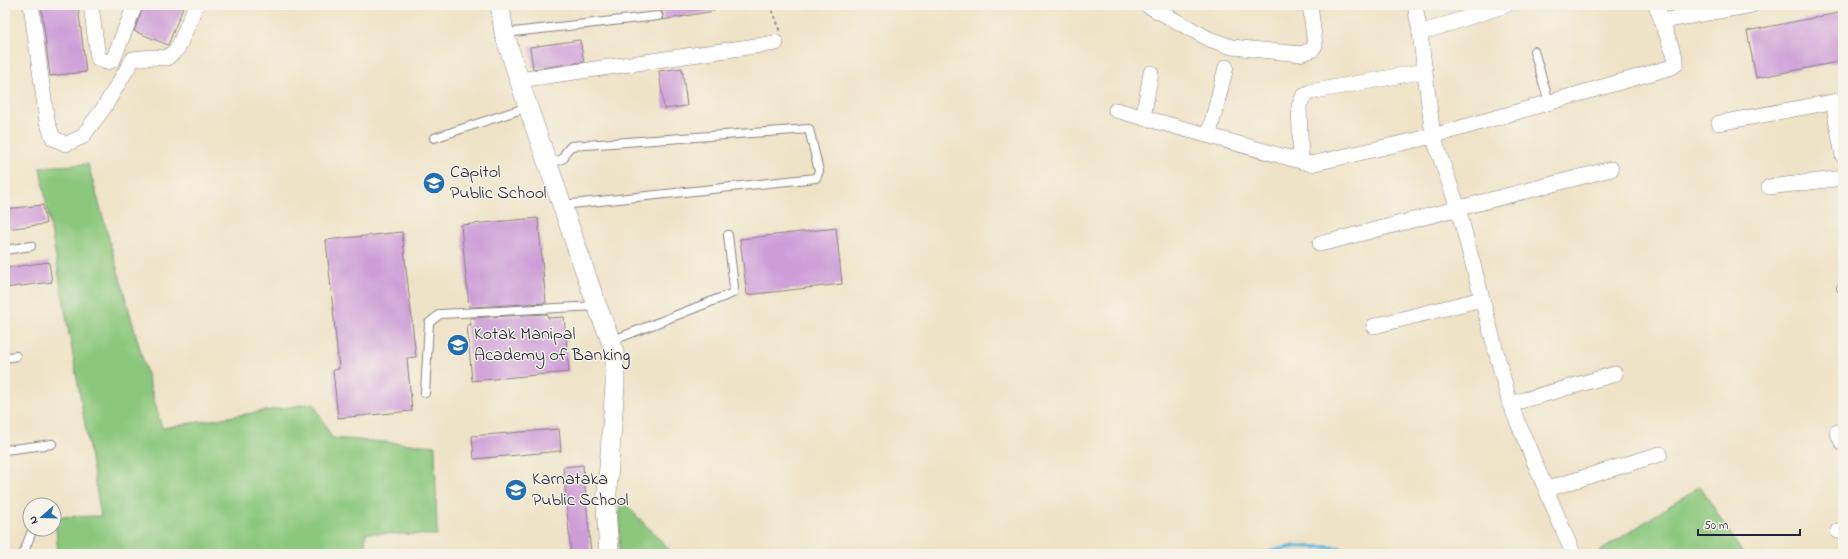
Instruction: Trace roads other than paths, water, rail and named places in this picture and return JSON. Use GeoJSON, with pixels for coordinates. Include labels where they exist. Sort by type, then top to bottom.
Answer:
{"type":"FeatureCollection","features":[{"type":"Feature","properties":{"kind":"street"},"geometry":{"type":"LineString","coordinates":[[31,5],[47,121],[53,138],[66,144],[82,137],[103,109],[133,59],[152,57],[167,58],[178,48],[196,5]]}},
{"type":"Feature","properties":{"kind":"street"},"geometry":{"type":"LineString","coordinates":[[91,5],[98,58],[106,62],[113,60],[135,5]]}},
{"type":"Feature","properties":{"kind":"street"},"geometry":{"type":"LineString","coordinates":[[500,5],[504,33],[519,80],[597,306],[611,341],[615,357],[615,378],[606,506],[609,554]]}},
{"type":"Feature","properties":{"kind":"street"},"geometry":{"type":"LineString","coordinates":[[1147,5],[1218,43],[1232,47],[1300,54],[1312,50],[1316,45],[1310,5]]}},
{"type":"Feature","properties":{"kind":"street"},"geometry":{"type":"LineString","coordinates":[[1415,5],[1433,136],[1458,208],[1510,404],[1547,489],[1572,552]]}},
{"type":"Feature","properties":{"kind":"street"},"geometry":{"type":"LineString","coordinates":[[1420,33],[1506,5]]}},
{"type":"Feature","properties":{"kind":"street"},"geometry":{"type":"LineString","coordinates":[[1116,110],[1209,134],[1311,164],[1433,136],[1672,67],[1676,64],[1676,60],[1656,5]]}},
{"type":"Feature","properties":{"kind":"street"},"geometry":{"type":"LineString","coordinates":[[1662,21],[1752,5]]}},
{"type":"Feature","properties":{"kind":"street"},"geometry":{"type":"LineString","coordinates":[[519,80],[778,38]]}},
{"type":"Feature","properties":{"kind":"street"},"geometry":{"type":"LineString","coordinates":[[1209,134],[1226,67]]}},
{"type":"Feature","properties":{"kind":"street"},"geometry":{"type":"LineString","coordinates":[[1301,161],[1299,106],[1303,97],[1310,92],[1425,71]]}},
{"type":"Feature","properties":{"kind":"street"},"geometry":{"type":"LineString","coordinates":[[1143,118],[1151,73]]}},
{"type":"Feature","properties":{"kind":"street"},"geometry":{"type":"LineString","coordinates":[[1718,123],[1838,101],[1843,156]]}},
{"type":"Feature","properties":{"kind":"street"},"geometry":{"type":"LineString","coordinates":[[1320,244],[1611,169]]}},
{"type":"Feature","properties":{"kind":"street"},"geometry":{"type":"LineString","coordinates":[[1769,187],[1843,178]]}},
{"type":"Feature","properties":{"kind":"street"},"geometry":{"type":"LineString","coordinates":[[1374,326],[1482,300]]}},
{"type":"Feature","properties":{"kind":"street"},"geometry":{"type":"LineString","coordinates":[[1510,404],[1615,374]]}},
{"type":"Feature","properties":{"kind":"street"},"geometry":{"type":"LineString","coordinates":[[1547,489],[1660,454]]}},
{"type":"Feature","properties":{"kind":"lane"},"geometry":{"type":"LineString","coordinates":[[504,33],[658,16]]}},
{"type":"Feature","properties":{"kind":"lane"},"geometry":{"type":"LineString","coordinates":[[1534,51],[1549,102]]}},
{"type":"Feature","properties":{"kind":"lane"},"geometry":{"type":"LineString","coordinates":[[434,138],[528,107]]}},
{"type":"Feature","properties":{"kind":"lane"},"geometry":{"type":"LineString","coordinates":[[548,165],[564,158],[565,152],[571,146],[809,129],[819,171],[816,178],[562,205]]}},
{"type":"Feature","properties":{"kind":"lane"},"geometry":{"type":"LineString","coordinates":[[611,341],[733,293],[734,287],[728,235]]}},
{"type":"Feature","properties":{"kind":"lane"},"geometry":{"type":"LineString","coordinates":[[5,250],[31,246]]}},
{"type":"Feature","properties":{"kind":"lane"},"geometry":{"type":"LineString","coordinates":[[425,393],[429,323],[440,314],[597,306]]}},
{"type":"Feature","properties":{"kind":"lane"},"geometry":{"type":"LineString","coordinates":[[5,358],[16,356]]}},
{"type":"Feature","properties":{"kind":"lane"},"geometry":{"type":"LineString","coordinates":[[5,450],[52,444]]}},
{"type":"Feature","properties":{"kind":"lane"},"geometry":{"type":"LineString","coordinates":[[23,554],[30,537]]}},
{"type":"Feature","properties":{"kind":"waterway"},"geometry":{"type":"LineString","coordinates":[[1260,554],[1296,546],[1340,548],[1354,554]]}},
{"type":"Feature","properties":{"kind":"place","name":"Capitol Public School"},"geometry":{"type":"Point","coordinates":[434,183]}},
{"type":"Feature","properties":{"kind":"place","name":"Kotak Manipal Academy of Banking"},"geometry":{"type":"Point","coordinates":[458,345]}},
{"type":"Feature","properties":{"kind":"place","name":"Karnataka Public School"},"geometry":{"type":"Point","coordinates":[516,490]}}]}
